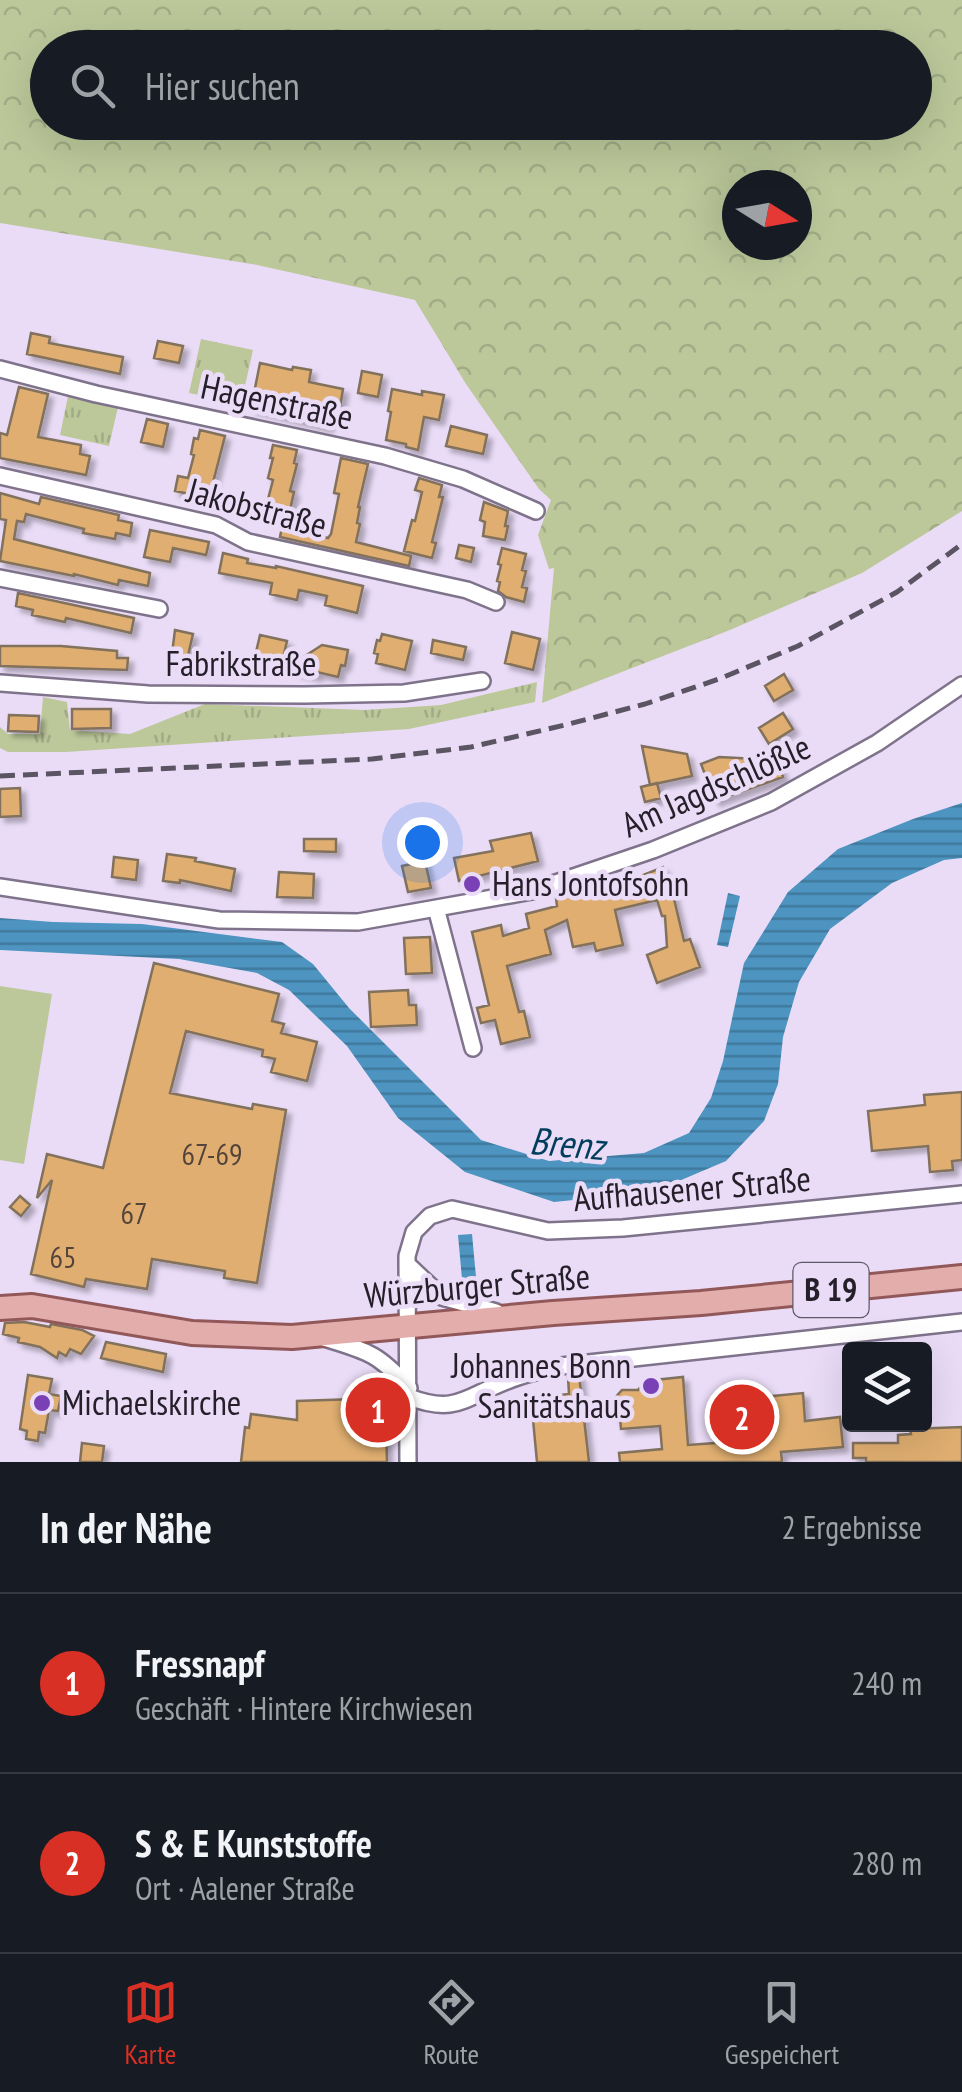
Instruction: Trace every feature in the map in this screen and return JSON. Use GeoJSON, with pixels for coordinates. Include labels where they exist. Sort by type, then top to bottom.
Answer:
{"type":"FeatureCollection","features":[{"type":"Feature","properties":{"kind":"main road","name":"Würzburger Straße"},"geometry":{"type":"LineString","coordinates":[[0,1308],[32,1306],[192,1332],[317,1336],[962,1277]]}},
{"type":"Feature","properties":{"kind":"street","name":"Hagenstraße"},"geometry":{"type":"LineString","coordinates":[[0,370],[385,456],[463,479],[536,511]]}},
{"type":"Feature","properties":{"kind":"street","name":"Jakobstraße"},"geometry":{"type":"LineString","coordinates":[[0,476],[216,525],[248,542],[467,590],[496,602]]}},
{"type":"Feature","properties":{"kind":"street"},"geometry":{"type":"LineString","coordinates":[[0,578],[159,610]]}},
{"type":"Feature","properties":{"kind":"street","name":"Fabrikstraße"},"geometry":{"type":"LineString","coordinates":[[0,684],[148,694],[305,695],[404,694],[482,681]]}},
{"type":"Feature","properties":{"kind":"street","name":"Am Jagdschlößle"},"geometry":{"type":"LineString","coordinates":[[0,886],[219,920],[358,922],[532,891],[653,850],[771,802],[877,743],[962,685]]}},
{"type":"Feature","properties":{"kind":"street"},"geometry":{"type":"LineString","coordinates":[[436,908],[473,1048]]}},
{"type":"Feature","properties":{"kind":"street","name":"Aufhausener Straße"},"geometry":{"type":"LineString","coordinates":[[408,1462],[407,1264],[414,1232],[430,1216],[452,1209],[548,1231],[623,1228],[962,1194]]}},
{"type":"Feature","properties":{"kind":"street"},"geometry":{"type":"LineString","coordinates":[[407,1264],[442,1298],[515,1316]]}},
{"type":"Feature","properties":{"kind":"street"},"geometry":{"type":"LineString","coordinates":[[317,1336],[380,1358],[409,1392],[443,1406],[457,1404],[529,1373],[561,1366],[962,1322]]}},
{"type":"Feature","properties":{"kind":"green space"},"geometry":{"type":"Polygon","coordinates":[[[0,0],[962,0],[962,511],[862,573],[730,630],[542,703],[554,568],[549,569],[538,535],[551,500],[539,489],[466,384],[415,300],[257,265],[0,223],[0,0]]]}},
{"type":"Feature","properties":{"kind":"green space"},"geometry":{"type":"Polygon","coordinates":[[[201,339],[253,350],[241,404],[189,393],[201,339]]]}},
{"type":"Feature","properties":{"kind":"green space"},"geometry":{"type":"Polygon","coordinates":[[[68,396],[118,407],[109,446],[60,435],[68,396]]]}},
{"type":"Feature","properties":{"kind":"green space"},"geometry":{"type":"Polygon","coordinates":[[[537,682],[535,702],[409,729],[66,752],[8,752],[0,748],[0,727],[8,734],[40,734],[43,697],[67,702],[70,730],[130,734],[205,704],[365,710],[441,705],[537,682]]]}},
{"type":"Feature","properties":{"kind":"green space"},"geometry":{"type":"Polygon","coordinates":[[[0,986],[52,994],[24,1164],[0,1160],[0,986]]]}},
{"type":"Feature","properties":{"kind":"water"},"geometry":{"type":"Polygon","coordinates":[[[962,803],[962,858],[944,860],[892,883],[830,929],[799,982],[783,1037],[778,1084],[764,1121],[726,1161],[653,1192],[554,1202],[465,1172],[398,1118],[347,1046],[289,990],[257,973],[179,959],[0,950],[0,918],[142,924],[282,942],[313,964],[349,1008],[481,1140],[549,1161],[644,1153],[689,1133],[711,1098],[744,963],[788,892],[838,849],[962,803]]]}},
{"type":"Feature","properties":{"kind":"water"},"geometry":{"type":"Polygon","coordinates":[[[728,893],[740,896],[728,947],[717,945],[728,893]]]}},
{"type":"Feature","properties":{"kind":"water"},"geometry":{"type":"Polygon","coordinates":[[[472,1234],[476,1277],[462,1279],[458,1235],[472,1234]]]}},
{"type":"Feature","properties":{"kind":"building"},"geometry":{"type":"Polygon","coordinates":[[[31,333],[50,337],[49,343],[123,357],[120,374],[27,354],[31,333]]]}},
{"type":"Feature","properties":{"kind":"building"},"geometry":{"type":"Polygon","coordinates":[[[158,341],[183,346],[179,363],[154,358],[158,341]]]}},
{"type":"Feature","properties":{"kind":"building"},"geometry":{"type":"Polygon","coordinates":[[[260,363],[311,370],[309,382],[343,389],[339,413],[331,412],[328,427],[251,408],[260,363]]]}},
{"type":"Feature","properties":{"kind":"building"},"geometry":{"type":"Polygon","coordinates":[[[362,371],[382,375],[378,397],[358,393],[362,371]]]}},
{"type":"Feature","properties":{"kind":"building"},"geometry":{"type":"Polygon","coordinates":[[[19,387],[48,394],[38,437],[81,445],[80,454],[90,456],[86,475],[0,458],[0,433],[7,435],[19,387]]]}},
{"type":"Feature","properties":{"kind":"building"},"geometry":{"type":"Polygon","coordinates":[[[392,389],[444,395],[439,420],[424,417],[418,450],[386,440],[392,389]]]}},
{"type":"Feature","properties":{"kind":"building"},"geometry":{"type":"Polygon","coordinates":[[[147,419],[168,424],[163,447],[141,442],[147,419]]]}},
{"type":"Feature","properties":{"kind":"building"},"geometry":{"type":"Polygon","coordinates":[[[451,426],[487,435],[483,454],[446,446],[451,426]]]}},
{"type":"Feature","properties":{"kind":"building"},"geometry":{"type":"Polygon","coordinates":[[[200,430],[225,436],[209,498],[175,491],[178,476],[188,478],[194,438],[198,439],[200,430]]]}},
{"type":"Feature","properties":{"kind":"building"},"geometry":{"type":"Polygon","coordinates":[[[273,445],[297,450],[290,510],[267,503],[273,480],[268,478],[273,445]]]}},
{"type":"Feature","properties":{"kind":"building"},"geometry":{"type":"Polygon","coordinates":[[[341,458],[368,464],[358,507],[356,542],[411,556],[409,566],[280,537],[282,527],[328,538],[339,494],[334,493],[341,458]]]}},
{"type":"Feature","properties":{"kind":"building"},"geometry":{"type":"Polygon","coordinates":[[[419,478],[442,485],[432,558],[404,551],[422,492],[415,490],[419,478]]]}},
{"type":"Feature","properties":{"kind":"building"},"geometry":{"type":"Polygon","coordinates":[[[0,493],[39,504],[41,497],[119,515],[118,520],[132,523],[130,536],[116,533],[115,539],[26,514],[24,522],[17,521],[14,539],[150,573],[148,586],[119,580],[118,585],[0,561],[6,520],[0,519],[0,493]]]}},
{"type":"Feature","properties":{"kind":"building"},"geometry":{"type":"Polygon","coordinates":[[[484,502],[508,511],[505,540],[483,536],[485,522],[480,520],[484,502]]]}},
{"type":"Feature","properties":{"kind":"building"},"geometry":{"type":"Polygon","coordinates":[[[150,530],[209,542],[206,555],[173,548],[170,562],[144,557],[150,530]]]}},
{"type":"Feature","properties":{"kind":"building"},"geometry":{"type":"Polygon","coordinates":[[[459,545],[474,548],[471,562],[456,558],[459,545]]]}},
{"type":"Feature","properties":{"kind":"building"},"geometry":{"type":"Polygon","coordinates":[[[502,548],[526,554],[522,570],[526,571],[524,602],[498,591],[502,548]]]}},
{"type":"Feature","properties":{"kind":"building"},"geometry":{"type":"Polygon","coordinates":[[[223,553],[248,559],[247,563],[363,586],[357,613],[325,605],[327,596],[299,590],[297,600],[270,594],[272,583],[219,573],[223,553]]]}},
{"type":"Feature","properties":{"kind":"building"},"geometry":{"type":"Polygon","coordinates":[[[18,593],[134,618],[131,633],[66,618],[65,622],[32,615],[33,610],[16,606],[18,593]]]}},
{"type":"Feature","properties":{"kind":"building"},"geometry":{"type":"Polygon","coordinates":[[[175,630],[193,634],[186,664],[171,661],[175,630]]]}},
{"type":"Feature","properties":{"kind":"building"},"geometry":{"type":"Polygon","coordinates":[[[512,632],[540,639],[533,670],[505,663],[512,632]]]}},
{"type":"Feature","properties":{"kind":"building"},"geometry":{"type":"Polygon","coordinates":[[[382,634],[412,641],[405,670],[376,663],[378,654],[374,653],[382,634]]]}},
{"type":"Feature","properties":{"kind":"building"},"geometry":{"type":"Polygon","coordinates":[[[260,635],[287,641],[280,671],[253,665],[260,635]]]}},
{"type":"Feature","properties":{"kind":"building"},"geometry":{"type":"Polygon","coordinates":[[[433,640],[466,647],[463,660],[431,653],[433,640]]]}},
{"type":"Feature","properties":{"kind":"building"},"geometry":{"type":"Polygon","coordinates":[[[322,645],[348,650],[338,677],[285,669],[322,645]]]}},
{"type":"Feature","properties":{"kind":"building"},"geometry":{"type":"Polygon","coordinates":[[[0,646],[117,651],[117,658],[128,658],[127,670],[0,666],[0,646]]]}},
{"type":"Feature","properties":{"kind":"building"},"geometry":{"type":"Polygon","coordinates":[[[784,674],[793,690],[774,701],[765,686],[784,674]]]}},
{"type":"Feature","properties":{"kind":"building"},"geometry":{"type":"Polygon","coordinates":[[[72,709],[111,709],[111,728],[72,729],[72,709]]]}},
{"type":"Feature","properties":{"kind":"building"},"geometry":{"type":"Polygon","coordinates":[[[783,713],[793,729],[769,744],[759,728],[783,713]]]}},
{"type":"Feature","properties":{"kind":"building"},"geometry":{"type":"Polygon","coordinates":[[[9,715],[39,716],[38,732],[8,731],[9,715]]]}},
{"type":"Feature","properties":{"kind":"building"},"geometry":{"type":"Polygon","coordinates":[[[642,746],[687,754],[692,776],[650,785],[642,746]]]}},
{"type":"Feature","properties":{"kind":"building"},"geometry":{"type":"Polygon","coordinates":[[[719,757],[777,760],[783,777],[715,801],[701,764],[719,757]]]}},
{"type":"Feature","properties":{"kind":"building"},"geometry":{"type":"Polygon","coordinates":[[[657,783],[661,798],[645,802],[641,787],[657,783]]]}},
{"type":"Feature","properties":{"kind":"building"},"geometry":{"type":"Polygon","coordinates":[[[20,788],[21,816],[0,817],[0,789],[20,788]]]}},
{"type":"Feature","properties":{"kind":"building"},"geometry":{"type":"Polygon","coordinates":[[[531,833],[538,861],[459,881],[454,858],[493,851],[490,841],[531,833]]]}},
{"type":"Feature","properties":{"kind":"building"},"geometry":{"type":"Polygon","coordinates":[[[304,839],[336,839],[336,852],[304,851],[304,839]]]}},
{"type":"Feature","properties":{"kind":"building"},"geometry":{"type":"Polygon","coordinates":[[[167,854],[235,869],[231,891],[180,880],[163,881],[167,854]]]}},
{"type":"Feature","properties":{"kind":"building"},"geometry":{"type":"Polygon","coordinates":[[[114,857],[138,860],[136,880],[112,877],[114,857]]]}},
{"type":"Feature","properties":{"kind":"building"},"geometry":{"type":"Polygon","coordinates":[[[425,861],[431,888],[408,892],[402,866],[425,861]]]}},
{"type":"Feature","properties":{"kind":"building"},"geometry":{"type":"Polygon","coordinates":[[[663,867],[684,941],[690,939],[700,967],[657,983],[647,955],[667,947],[665,916],[657,900],[615,910],[623,945],[596,951],[594,943],[573,947],[567,920],[545,930],[551,954],[507,966],[530,1037],[501,1044],[495,1020],[481,1023],[477,1008],[489,1005],[472,932],[501,925],[503,936],[529,928],[526,914],[557,906],[556,898],[642,878],[663,867]]]}},
{"type":"Feature","properties":{"kind":"building"},"geometry":{"type":"Polygon","coordinates":[[[279,872],[314,874],[313,898],[277,897],[279,872]]]}},
{"type":"Feature","properties":{"kind":"building"},"geometry":{"type":"Polygon","coordinates":[[[430,937],[432,973],[406,974],[404,938],[430,937]]]}},
{"type":"Feature","properties":{"kind":"building"},"geometry":{"type":"Polygon","coordinates":[[[154,963],[279,994],[272,1021],[284,1024],[281,1033],[317,1042],[307,1081],[271,1072],[275,1059],[262,1056],[263,1050],[186,1031],[170,1093],[252,1109],[253,1104],[286,1110],[257,1283],[224,1278],[225,1271],[152,1259],[147,1289],[86,1279],[84,1287],[31,1274],[52,1180],[37,1198],[47,1154],[103,1168],[154,963]]]}},
{"type":"Feature","properties":{"kind":"building"},"geometry":{"type":"Polygon","coordinates":[[[408,990],[409,1005],[416,1005],[417,1025],[371,1027],[369,992],[408,990]]]}},
{"type":"Feature","properties":{"kind":"building"},"geometry":{"type":"Polygon","coordinates":[[[962,1092],[962,1160],[952,1161],[953,1170],[930,1172],[928,1146],[872,1151],[868,1111],[925,1105],[924,1095],[962,1092]]]}},
{"type":"Feature","properties":{"kind":"building"},"geometry":{"type":"Polygon","coordinates":[[[20,1196],[30,1205],[21,1216],[10,1207],[20,1196]]]}},
{"type":"Feature","properties":{"kind":"building"},"geometry":{"type":"Polygon","coordinates":[[[5,1323],[82,1330],[94,1336],[81,1354],[70,1349],[66,1356],[59,1352],[57,1358],[40,1347],[3,1334],[5,1323]]]}},
{"type":"Feature","properties":{"kind":"building"},"geometry":{"type":"Polygon","coordinates":[[[106,1342],[166,1354],[163,1372],[101,1358],[106,1342]]]}},
{"type":"Feature","properties":{"kind":"building","name":"Michaelskirche"},"geometry":{"type":"Polygon","coordinates":[[[28,1375],[52,1379],[49,1394],[61,1396],[58,1411],[49,1410],[45,1433],[39,1432],[38,1441],[26,1439],[27,1431],[20,1429],[28,1375]]]}},
{"type":"Feature","properties":{"kind":"building"},"geometry":{"type":"Polygon","coordinates":[[[579,1375],[589,1462],[537,1462],[531,1398],[569,1394],[568,1377],[579,1375]]]}},
{"type":"Feature","properties":{"kind":"building"},"geometry":{"type":"Polygon","coordinates":[[[683,1377],[688,1445],[715,1443],[711,1402],[803,1393],[805,1421],[840,1417],[843,1447],[781,1452],[782,1462],[620,1462],[619,1453],[662,1449],[660,1426],[621,1429],[620,1418],[614,1414],[614,1399],[622,1390],[638,1390],[645,1381],[683,1377]]]}},
{"type":"Feature","properties":{"kind":"building"},"geometry":{"type":"Polygon","coordinates":[[[385,1398],[387,1462],[241,1462],[245,1427],[249,1428],[251,1414],[297,1420],[297,1401],[385,1398]]]}},
{"type":"Feature","properties":{"kind":"building"},"geometry":{"type":"Polygon","coordinates":[[[962,1427],[962,1462],[866,1462],[866,1458],[853,1458],[853,1443],[898,1443],[898,1435],[932,1432],[932,1428],[962,1427]]]}},
{"type":"Feature","properties":{"kind":"building"},"geometry":{"type":"Polygon","coordinates":[[[82,1443],[104,1446],[102,1462],[80,1462],[82,1443]]]}},
{"type":"Feature","properties":{"kind":"railway"},"geometry":{"type":"LineString","coordinates":[[0,776],[372,759],[471,747],[565,725],[719,679],[798,646],[897,592],[962,544]]}},
{"type":"Feature","properties":{"kind":"place","name":"Hans Jontofsohn"},"geometry":{"type":"Point","coordinates":[472,884]}},
{"type":"Feature","properties":{"kind":"place","name":"Johannes Bonn Sanitätshaus"},"geometry":{"type":"Point","coordinates":[651,1386]}},
{"type":"Feature","properties":{"kind":"place","name":"Michaelskirche"},"geometry":{"type":"Point","coordinates":[42,1403]}},
{"type":"Feature","properties":{"kind":"place","name":"Fressnapf"},"geometry":{"type":"Point","coordinates":[378,1410]}},
{"type":"Feature","properties":{"kind":"place","name":"S & E Kunststoffe"},"geometry":{"type":"Point","coordinates":[742,1417]}},
{"type":"Feature","properties":{"kind":"water label","name":"Brenz"},"geometry":{"type":"Point","coordinates":[567,1144]}}]}
